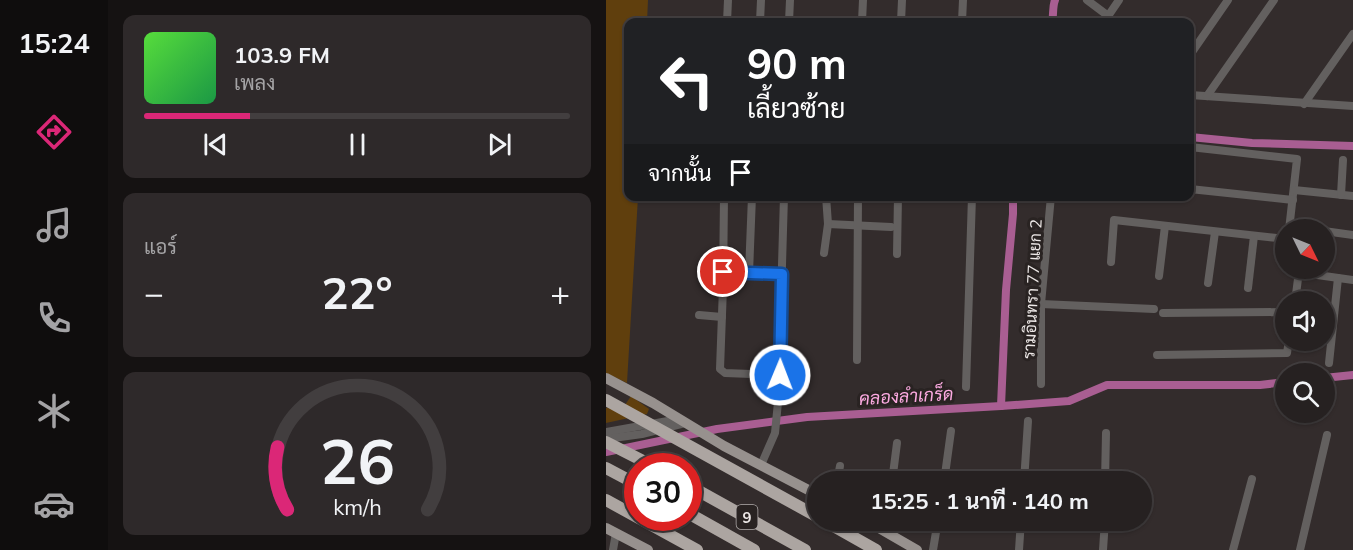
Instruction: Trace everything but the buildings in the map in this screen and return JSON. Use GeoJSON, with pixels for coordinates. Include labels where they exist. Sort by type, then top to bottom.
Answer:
{"type":"FeatureCollection","features":[{"type":"Feature","properties":{"kind":"highway"},"geometry":{"type":"LineString","coordinates":[[606,400],[807,511]]}},
{"type":"Feature","properties":{"kind":"highway"},"geometry":{"type":"LineString","coordinates":[[606,441],[629,453]]}},
{"type":"Feature","properties":{"kind":"highway"},"geometry":{"type":"LineString","coordinates":[[606,468],[624,478]]}},
{"type":"Feature","properties":{"kind":"highway","name":"9"},"geometry":{"type":"LineString","coordinates":[[702,493],[805,550]]}},
{"type":"Feature","properties":{"kind":"highway"},"geometry":{"type":"LineString","coordinates":[[606,500],[697,550]]}},
{"type":"Feature","properties":{"kind":"highway","name":"9"},"geometry":{"type":"LineString","coordinates":[[702,521],[754,550]]}},
{"type":"Feature","properties":{"kind":"highway"},"geometry":{"type":"LineString","coordinates":[[842,531],[876,550]]}},
{"type":"Feature","properties":{"kind":"main road"},"geometry":{"type":"LineString","coordinates":[[606,378],[724,447],[807,489]]}},
{"type":"Feature","properties":{"kind":"main road"},"geometry":{"type":"LineString","coordinates":[[611,531],[647,550]]}},
{"type":"Feature","properties":{"kind":"main road"},"geometry":{"type":"LineString","coordinates":[[892,531],[917,550]]}},
{"type":"Feature","properties":{"kind":"street"},"geometry":{"type":"LineString","coordinates":[[727,18],[728,0]]}},
{"type":"Feature","properties":{"kind":"street"},"geometry":{"type":"LineString","coordinates":[[760,18],[761,0]]}},
{"type":"Feature","properties":{"kind":"street"},"geometry":{"type":"LineString","coordinates":[[789,18],[790,0]]}},
{"type":"Feature","properties":{"kind":"street"},"geometry":{"type":"LineString","coordinates":[[862,18],[863,0]]}},
{"type":"Feature","properties":{"kind":"street"},"geometry":{"type":"LineString","coordinates":[[901,18],[902,0]]}},
{"type":"Feature","properties":{"kind":"street"},"geometry":{"type":"LineString","coordinates":[[962,18],[963,0]]}},
{"type":"Feature","properties":{"kind":"street"},"geometry":{"type":"LineString","coordinates":[[1087,0],[1104,18]]}},
{"type":"Feature","properties":{"kind":"street"},"geometry":{"type":"LineString","coordinates":[[1106,18],[1119,0]]}},
{"type":"Feature","properties":{"kind":"street"},"geometry":{"type":"LineString","coordinates":[[1194,49],[1228,0]]}},
{"type":"Feature","properties":{"kind":"street"},"geometry":{"type":"LineString","coordinates":[[1207,96],[1274,0]]}},
{"type":"Feature","properties":{"kind":"street"},"geometry":{"type":"LineString","coordinates":[[1304,104],[1353,34]]}},
{"type":"Feature","properties":{"kind":"street"},"geometry":{"type":"LineString","coordinates":[[1194,95],[1353,106]]}},
{"type":"Feature","properties":{"kind":"street"},"geometry":{"type":"LineString","coordinates":[[1194,147],[1298,159],[1290,219]]}},
{"type":"Feature","properties":{"kind":"street"},"geometry":{"type":"LineString","coordinates":[[1341,195],[1343,160]]}},
{"type":"Feature","properties":{"kind":"street"},"geometry":{"type":"LineString","coordinates":[[1194,189],[1293,200]]}},
{"type":"Feature","properties":{"kind":"street"},"geometry":{"type":"LineString","coordinates":[[1294,190],[1353,196]]}},
{"type":"Feature","properties":{"kind":"street"},"geometry":{"type":"LineString","coordinates":[[724,201],[719,367],[724,372],[780,375]]}},
{"type":"Feature","properties":{"kind":"street"},"geometry":{"type":"LineString","coordinates":[[749,273],[752,201]]}},
{"type":"Feature","properties":{"kind":"street"},"geometry":{"type":"LineString","coordinates":[[761,465],[775,433],[780,375],[784,201]]}},
{"type":"Feature","properties":{"kind":"street"},"geometry":{"type":"LineString","coordinates":[[824,253],[828,224],[826,201]]}},
{"type":"Feature","properties":{"kind":"street"},"geometry":{"type":"LineString","coordinates":[[857,360],[858,201]]}},
{"type":"Feature","properties":{"kind":"street"},"geometry":{"type":"LineString","coordinates":[[897,254],[898,201]]}},
{"type":"Feature","properties":{"kind":"street"},"geometry":{"type":"LineString","coordinates":[[966,387],[972,201]]}},
{"type":"Feature","properties":{"kind":"street","name":"รามอินทรา 77 แยก 2"},"geometry":{"type":"LineString","coordinates":[[1041,384],[1041,304],[1051,201]]}},
{"type":"Feature","properties":{"kind":"street"},"geometry":{"type":"LineString","coordinates":[[1111,262],[1114,220],[1275,238]]}},
{"type":"Feature","properties":{"kind":"street"},"geometry":{"type":"LineString","coordinates":[[828,224],[891,227]]}},
{"type":"Feature","properties":{"kind":"street"},"geometry":{"type":"LineString","coordinates":[[1159,276],[1165,226]]}},
{"type":"Feature","properties":{"kind":"street"},"geometry":{"type":"LineString","coordinates":[[1208,283],[1215,231]]}},
{"type":"Feature","properties":{"kind":"street"},"geometry":{"type":"LineString","coordinates":[[1335,233],[1353,235]]}},
{"type":"Feature","properties":{"kind":"street"},"geometry":{"type":"LineString","coordinates":[[1248,288],[1254,236]]}},
{"type":"Feature","properties":{"kind":"street"},"geometry":{"type":"LineString","coordinates":[[723,272],[782,274]]}},
{"type":"Feature","properties":{"kind":"street"},"geometry":{"type":"LineString","coordinates":[[1335,277],[1353,280]]}},
{"type":"Feature","properties":{"kind":"street"},"geometry":{"type":"LineString","coordinates":[[1329,363],[1338,278]]}},
{"type":"Feature","properties":{"kind":"street"},"geometry":{"type":"LineString","coordinates":[[1041,304],[1154,309]]}},
{"type":"Feature","properties":{"kind":"street"},"geometry":{"type":"LineString","coordinates":[[1163,313],[1275,312]]}},
{"type":"Feature","properties":{"kind":"street"},"geometry":{"type":"LineString","coordinates":[[699,315],[722,317]]}},
{"type":"Feature","properties":{"kind":"street"},"geometry":{"type":"LineString","coordinates":[[1157,355],[1287,353],[1287,351]]}},
{"type":"Feature","properties":{"kind":"street"},"geometry":{"type":"LineString","coordinates":[[1025,471],[1028,420]]}},
{"type":"Feature","properties":{"kind":"street"},"geometry":{"type":"LineString","coordinates":[[606,432],[682,421]]}},
{"type":"Feature","properties":{"kind":"street"},"geometry":{"type":"LineString","coordinates":[[606,441],[642,434],[682,421]]}},
{"type":"Feature","properties":{"kind":"street"},"geometry":{"type":"LineString","coordinates":[[946,471],[951,431]]}},
{"type":"Feature","properties":{"kind":"street"},"geometry":{"type":"LineString","coordinates":[[1105,471],[1106,433]]}},
{"type":"Feature","properties":{"kind":"street"},"geometry":{"type":"LineString","coordinates":[[1300,550],[1327,435]]}},
{"type":"Feature","properties":{"kind":"street"},"geometry":{"type":"LineString","coordinates":[[893,471],[897,443]]}},
{"type":"Feature","properties":{"kind":"street"},"geometry":{"type":"LineString","coordinates":[[839,471],[840,466]]}},
{"type":"Feature","properties":{"kind":"street"},"geometry":{"type":"LineString","coordinates":[[1233,550],[1252,479]]}},
{"type":"Feature","properties":{"kind":"street"},"geometry":{"type":"LineString","coordinates":[[611,531],[613,550]]}},
{"type":"Feature","properties":{"kind":"street"},"geometry":{"type":"LineString","coordinates":[[933,550],[936,531]]}},
{"type":"Feature","properties":{"kind":"street"},"geometry":{"type":"LineString","coordinates":[[1019,550],[1020,531]]}},
{"type":"Feature","properties":{"kind":"street"},"geometry":{"type":"LineString","coordinates":[[1103,550],[1104,531]]}},
{"type":"Feature","properties":{"kind":"shaded area"},"geometry":{"type":"Polygon","coordinates":[[[606,0],[648,0],[647,18],[624,18],[624,201],[638,201],[627,383],[606,373],[606,0]]]}},
{"type":"Feature","properties":{"kind":"shaded area"},"geometry":{"type":"Polygon","coordinates":[[[631,396],[649,409],[647,414],[606,423],[606,408],[625,405],[631,396]]]}},
{"type":"Feature","properties":{"kind":"waterway"},"geometry":{"type":"LineString","coordinates":[[1052,18],[1055,0]]}},
{"type":"Feature","properties":{"kind":"waterway","name":"คลองลำเกร็ด"},"geometry":{"type":"LineString","coordinates":[[1194,137],[1252,143],[1353,146]]}},
{"type":"Feature","properties":{"kind":"waterway","name":"คลองลำเกร็ด"},"geometry":{"type":"LineString","coordinates":[[606,452],[717,429],[807,417],[1001,406],[1013,201]]}},
{"type":"Feature","properties":{"kind":"waterway"},"geometry":{"type":"LineString","coordinates":[[1335,377],[1353,375]]}},
{"type":"Feature","properties":{"kind":"waterway"},"geometry":{"type":"LineString","coordinates":[[1001,406],[1069,401],[1107,385],[1275,383]]}},
{"type":"Feature","properties":{"kind":"route"},"geometry":{"type":"LineString","coordinates":[[723,272],[782,274],[780,375]]}}]}
